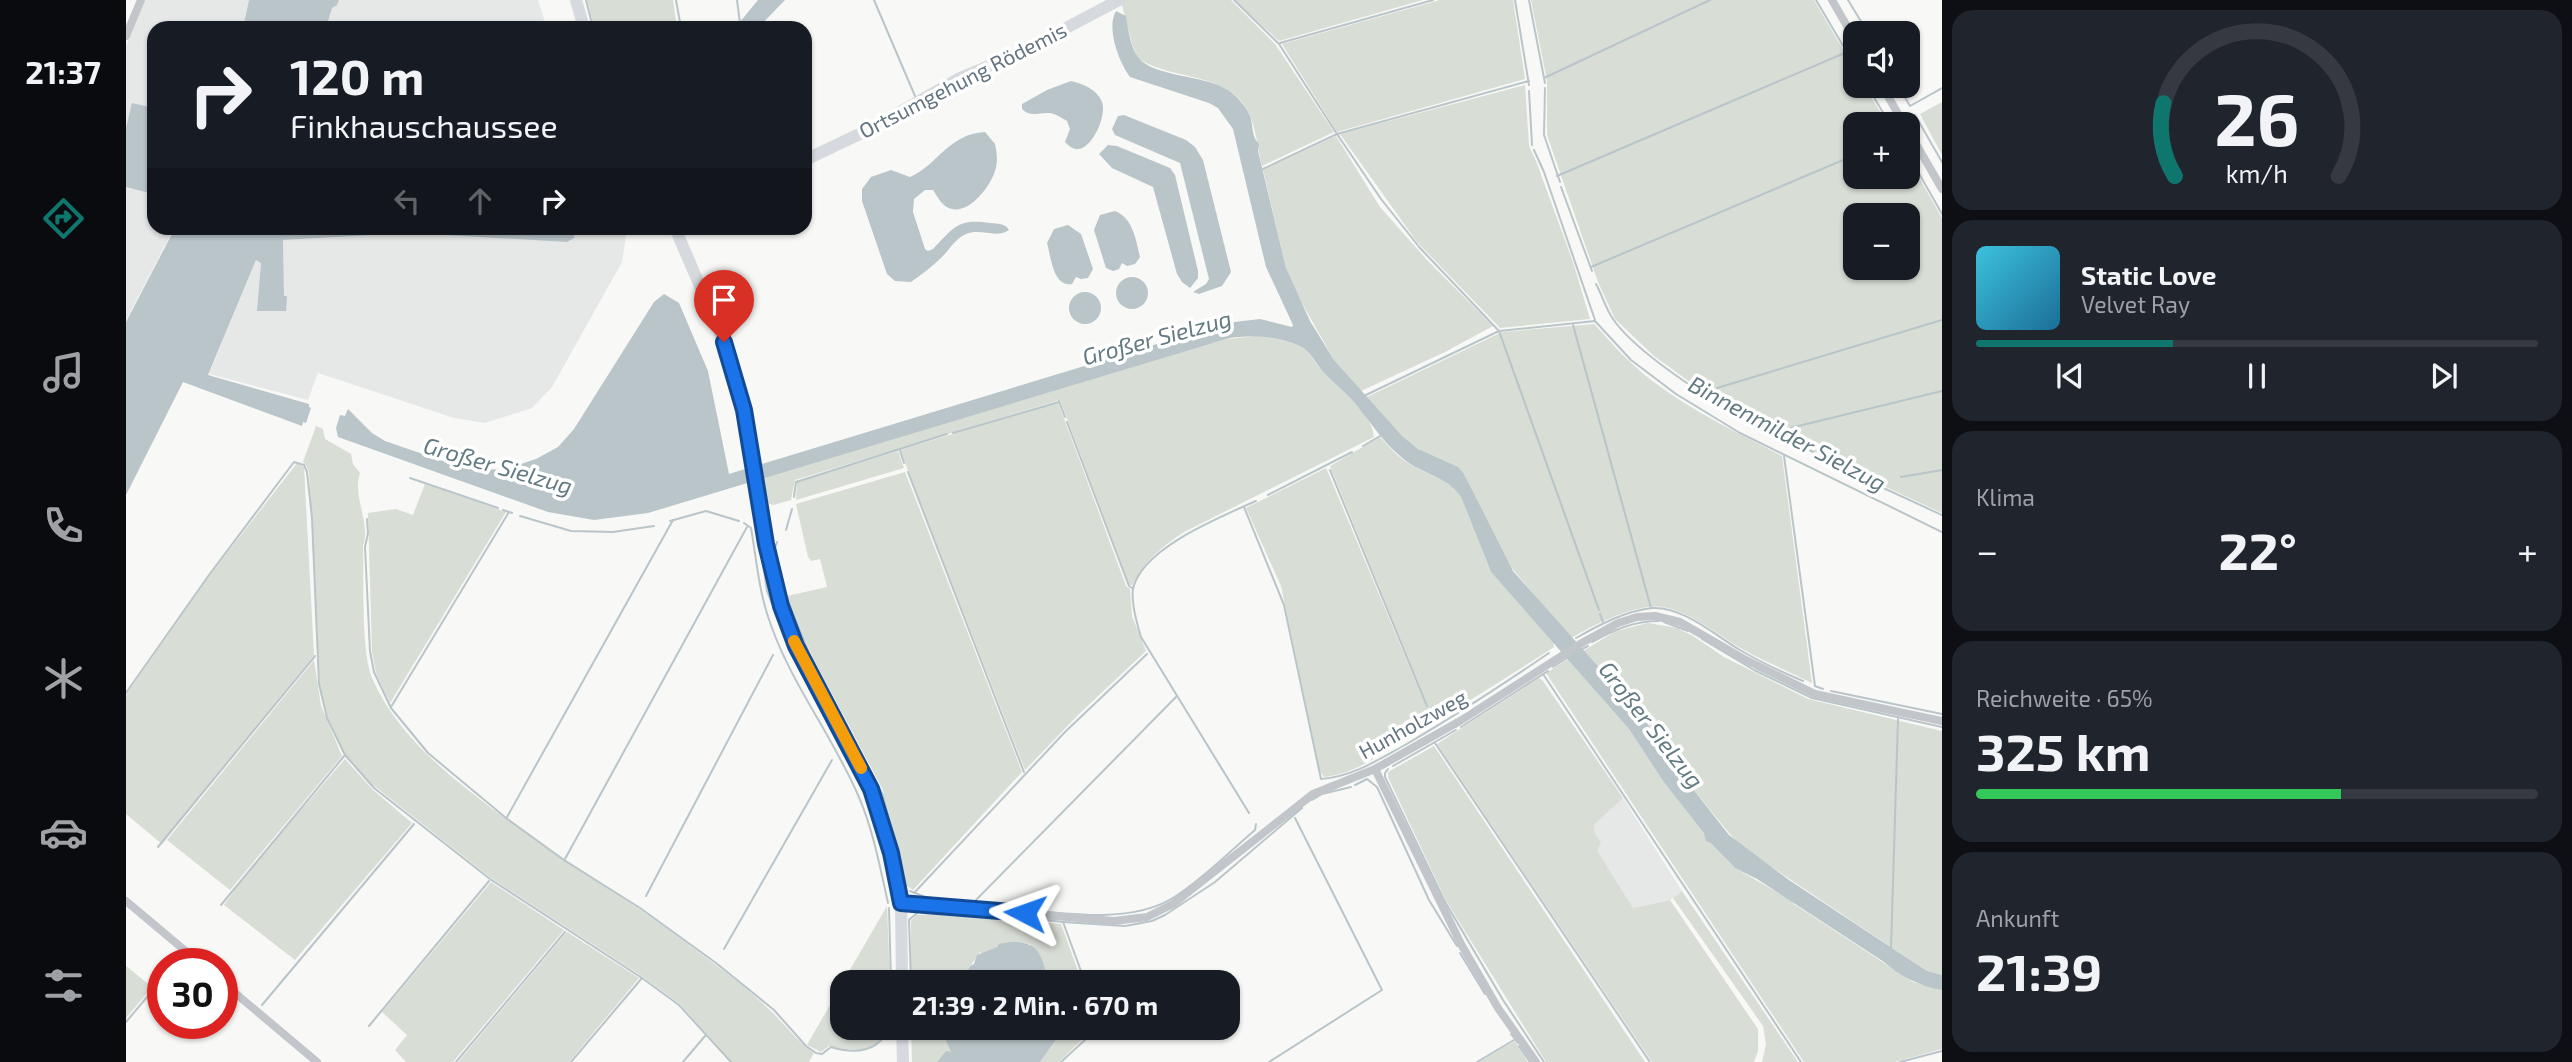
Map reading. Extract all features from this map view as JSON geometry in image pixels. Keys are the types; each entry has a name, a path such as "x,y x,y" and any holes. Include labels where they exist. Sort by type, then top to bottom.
{"street":[{"path":"126,36 141,0"},
{"path":"576,0 582,21"},
{"name":"Ortsumgehung Rödemis","path":"812,157 870,129 960,78 1013,56 1119,0"},
{"path":"1832,0 1844,21"},
{"path":"1920,151 1942,189"},
{"path":"678,235 724,342 744,410 766,544 781,606 796,646 871,789 891,853 901,903 902,970"},
{"name":"Hunholzweg","path":"901,903 1114,921 1147,917 1173,904 1313,794 1376,769 1460,721 1580,644 1618,623 1637,617 1655,616 1680,622 1744,659 1815,694 1942,721"},
{"path":"1376,769 1461,944 1498,1008 1536,1062"},
{"path":"126,901 182,948"},
{"path":"238,995 317,1062"},
{"path":"902,1040 903,1062"}],"shaded area":[{"path":"145,0 249,0 244,21 147,21 147,235 170,235 126,320 126,46"},
{"path":"249,0 339,0 332,8 328,21 244,21"},
{"path":"339,0 538,0 545,21 328,21 332,7 337,5"},
{"path":"587,0 673,0 676,21 592,21"},
{"path":"758,0 785,0 765,21 741,21"},
{"path":"1231,0 1275,44 1334,132 1262,166 1251,119 1240,99 1214,83 1167,71 1138,58 1132,44 1121,1"},
{"path":"1234,0 1423,0 1279,41"},
{"path":"1440,0 1513,0 1525,79 1337,132 1282,44"},
{"path":"1531,0 1814,0 1843,50 1843,98 1872,98 1880,112 1843,112 1843,189 1920,189 1920,179 1942,218 1942,513 1845,468 1712,398 1654,356 1615,319 1598,282 1547,135 1547,81"},
{"path":"1116,11 1126,16 1133,48 1145,64 1218,85 1245,107 1259,144 1258,151 1286,268 1310,321 1334,360 1402,436 1418,449 1458,467 1464,474 1513,571 1643,717 1671,761 1729,835 1789,880 1927,971 1942,975 1942,990 1910,980 1897,972 1757,879 1735,868 1706,841 1704,833 1663,781 1629,729 1491,572 1461,497 1455,489 1415,467 1394,451 1309,353 1295,344 1257,337 1230,338 648,513 594,520 548,512 338,437 336,428 340,415 345,416 348,409 372,433 385,441 474,470 506,469 536,459 558,447 574,429 654,302 664,294 679,303 708,371 729,474 1226,323 1260,319 1292,327 1266,267 1233,129 1218,108 1209,103 1130,77 1118,54 1113,35 1113,18"},
{"path":"1071,81 1093,90 1100,97 1103,108 1101,122 1094,137 1079,149 1065,142 1070,129 1067,121 1052,114 1032,114 1022,109 1022,104"},
{"path":"1525,85 1529,146 1573,262 1590,319 1500,328 1417,242 1340,134"},
{"path":"1942,102 1942,155 1920,114"},
{"path":"132,103 147,106 147,192 126,187 126,128"},
{"path":"1124,115 1186,140 1195,147 1203,160 1231,272 1222,286 1199,294 1193,292 1209,279 1180,163 1115,135 1112,129 1118,116"},
{"path":"985,132 995,144 997,165 989,184 978,197 966,207 952,209 943,204 933,190 925,190 914,199 913,212 928,251 963,223 998,224 1009,230 999,234 966,234 935,264 911,282 895,281 887,274 862,201 862,189 871,177 891,170 910,177 962,138"},
{"path":"1336,136 1380,207 1427,260 1493,326 1445,352 1361,391 1334,360 1293,287 1263,170"},
{"path":"1108,145 1117,146 1170,168 1175,175 1198,271 1198,278 1190,288 1177,274 1153,187 1112,168 1099,154"},
{"path":"1115,211 1130,224 1140,257 1135,264 1127,266 1122,263 1119,269 1113,271 1106,268 1094,230 1100,215"},
{"path":"1068,225 1081,234 1093,269 1088,278 1076,277 1072,284 1066,284 1057,276 1047,243 1054,229"},
{"path":"171,235 373,235 283,240 286,311 257,311 261,263 256,260 208,375 309,404 311,408 306,423 303,422 302,426 183,382 126,495 126,322"},
{"path":"373,235 626,235 622,262 552,387 532,408 485,423 454,418 318,373 308,400 209,374 256,260 261,262 258,310 286,296 283,240"},
{"path":"446,235 574,235 567,242"},
{"path":"1132,277 1143,282 1148,293 1143,304 1132,309 1121,304 1116,293 1121,282"},
{"path":"1085,292 1096,297 1101,308 1096,319 1085,324 1074,319 1069,308 1074,297"},
{"path":"1594,324 1627,359 1662,388 1701,413 1782,456 1812,683 1744,650 1695,619 1663,607 1640,608 1628,612 1603,621 1571,638 1505,560 1464,474 1410,443 1367,397 1502,332"},
{"path":"1256,336 1287,341 1310,354 1325,374 1362,410 1372,427 1374,437 1184,532 1147,562 1132,586 1060,400 795,480 791,500 773,505 766,502 761,478 1206,345"},
{"path":"1058,402 1126,586 1130,589 1132,616 1146,651 1025,770 900,450"},
{"path":"316,426 323,429 325,439 351,454 353,464 360,473 358,491 365,528 364,614 368,666 381,695 402,727 442,769 497,813 655,920 740,984 814,1053 809,1062 732,1062 680,1004 491,878 368,781 346,756 328,718 320,686 309,473 303,462"},
{"path":"1380,437 1402,459 1444,481 1461,497 1491,572 1553,642 1554,647 1367,762 1346,772 1324,777 1320,771 1281,586 1246,508 1326,468 1428,706 1330,466"},
{"path":"898,451 904,468 796,500 797,482"},
{"path":"297,463 304,467 314,655 162,844 126,814 126,695 210,575"},
{"path":"905,472 1022,772 913,890 907,886 883,790 813,658 787,596 827,587 820,559 811,561 808,557 796,504"},
{"path":"425,484 506,512 390,703 376,673 372,652 368,513 396,509 413,515"},
{"path":"1648,623 1677,628 1724,657 1808,699 1942,731 1942,975 1927,971 1739,845 1679,772 1643,717 1583,651 1616,631"},
{"path":"1568,659 1629,729 1663,781 1735,868 1792,901 1913,982 1942,990 1942,1049 1895,1062 1804,1062 1546,673"},
{"path":"314,660 321,706 342,756 230,890 167,840"},
{"path":"1539,678 1623,798 1594,825 1595,834 1601,842 1597,850 1633,908 1670,900 1758,1029 1758,1051 1754,1062 1652,1062 1437,744"},
{"path":"1434,746 1645,1062 1546,1062 1445,899 1388,777 1388,772"},
{"path":"345,759 373,790 412,823 295,960 224,905 249,870"},
{"path":"1623,798 1682,891 1670,900 1633,908 1597,850 1594,825"},
{"path":"491,882 564,930 453,1062 406,1062 395,1050 407,1035 382,1012"},
{"path":"1682,891 1798,1062 1762,1062 1766,1044 1763,1026 1673,898"},
{"path":"887,906 890,970 850,970"},
{"path":"934,914 1061,924 1078,970 1043,970 1030,944 1017,943 1000,946 983,954 980,952 968,970 911,970 911,921 916,915"},
{"path":"567,932 639,978 569,1062 458,1062"},
{"path":"1021,942 1035,948 1045,970 968,970 974,964 977,955 999,944"},
{"path":"126,966 147,983 147,993 126,1018"},
{"path":"830,1005 830,1040 880,1040 864,1048 829,1046 821,1052 807,1045"},
{"path":"911,1040 945,1040 952,1053 941,1057 937,1062 912,1062"},
{"path":"945,1040 1056,1040 1040,1062 937,1062 946,1051 951,1052"},
{"path":"1056,1040 1082,1040 1059,1062 1040,1062"},
{"path":"1515,1041 1528,1062 1479,1062"}],"waterway":[{"path":"586,0 591,21"},
{"path":"676,0 680,21"},
{"path":"737,0 740,21"},
{"path":"874,0 915,96"},
{"path":"1234,0 1279,44 1337,134 1263,169"},
{"path":"1280,43 1433,0"},
{"path":"1515,0 1529,85"},
{"path":"1529,0 1545,83"},
{"path":"1544,78 1710,0"},
{"path":"1816,0 1843,46"},
{"path":"1848,0 1861,21"},
{"path":"1557,176 1843,54"},
{"path":"1529,81 1337,134 1381,199 1420,248 1499,331 1599,610"},
{"path":"1545,88 1544,135 1560,182"},
{"path":"1905,98 1910,106 1942,88"},
{"path":"1529,91 1532,145"},
{"path":"1874,98 1883,112"},
{"path":"1920,124 1942,162"},
{"path":"1534,150 1595,320"},
{"path":"1591,267 1843,160"},
{"path":"1920,175 1942,214"},
{"path":"1561,187 1592,271"},
{"path":"1596,284 1613,319 1632,341 1711,399"},
{"path":"1717,388 1942,320"},
{"name":"Binnenmilder Sielzug","path":"1366,395 1499,331 1595,321 1631,360 1676,394 1740,433 1942,532"},
{"path":"1573,325 1651,608"},
{"path":"1703,393 1710,390"},
{"path":"1790,428 1942,391"},
{"path":"1059,401 1065,417"},
{"path":"953,433 1059,402"},
{"path":"1719,403 1859,476"},
{"path":"1067,422 1132,588"},
{"path":"796,482 947,434"},
{"path":"1363,446 1380,436"},
{"path":"900,451 904,463"},
{"path":"1268,495 1352,452"},
{"path":"1784,456 1815,686 1823,689"},
{"path":"126,693 209,575 294,462 304,465 312,518 319,684 327,718 345,755 374,788 490,879 679,1005 731,1062"},
{"path":"1330,470 1427,706"},
{"path":"1901,477 1942,470"},
{"path":"908,472 1024,772"},
{"path":"410,478 498,508"},
{"path":"1866,480 1942,515"},
{"path":"794,497 796,482"},
{"path":"1249,813 1141,637 1133,589 1139,574 1167,547 1185,535 1256,501"},
{"path":"1244,507 1284,605 1321,779 1343,775 1385,756 1460,712 1549,653"},
{"path":"786,530 792,509"},
{"path":"503,510 512,513"},
{"path":"670,521 706,511 739,521"},
{"path":"391,707 509,512"},
{"path":"520,516 571,531 613,532 654,526"},
{"path":"367,519 365,547 370,651 374,672 391,708 428,753 506,818 716,963 774,1010 806,1046 816,1053 822,1054 831,1047 857,1051 872,1047 881,1040"},
{"path":"507,817 673,520"},
{"path":"744,523 751,528 761,591 772,628 791,670 858,795 872,835 888,903"},
{"path":"565,859 747,527"},
{"path":"777,542 775,548 786,596 810,655 883,795 906,886"},
{"path":"761,550 767,591 791,653 854,768"},
{"path":"1576,638 1622,615 1652,608 1663,609 1686,616 1771,667 1803,681"},
{"path":"1600,614 1603,622"},
{"path":"1592,642 1624,627 1659,621"},
{"path":"1664,622 1688,631"},
{"path":"1702,639 1754,670 1812,698 1942,727"},
{"path":"1580,650 1588,646"},
{"path":"914,893 1065,732 1147,654"},
{"path":"646,896 773,655"},
{"path":"158,847 315,656"},
{"path":"1553,667 1567,658"},
{"path":"1461,727 1548,671"},
{"path":"1543,674 1801,1062"},
{"path":"1831,691 1942,714"},
{"path":"973,903 1176,697"},
{"path":"1891,948 1898,719"},
{"path":"1393,766 1456,730"},
{"path":"1435,743 1650,1062"},
{"path":"221,905 345,755"},
{"path":"724,949 832,760"},
{"path":"1388,769 1385,777 1444,900 1503,1000 1544,1062"},
{"path":"1355,785 1367,779 1377,787 1429,900 1457,946"},
{"path":"1312,800 1322,794 1351,787"},
{"path":"1063,922 1125,926 1152,921 1165,915 1215,882 1302,808"},
{"path":"1269,1062 1382,990 1295,818"},
{"path":"262,1005 414,824"},
{"path":"985,905 1084,915 1110,915 1156,906 1176,896 1206,873 1255,830 1256,824"},
{"path":"369,1026 489,881"},
{"path":"910,891 925,897"},
{"path":"933,899 976,903"},
{"path":"889,908 891,970"},
{"path":"911,970 909,920 918,912 923,912"},
{"path":"929,912 1039,920"},
{"path":"1045,920 1063,922 1081,970"},
{"path":"456,1062 565,932"},
{"path":"1460,953 1485,994"},
{"path":"571,1062 642,978"},
{"path":"126,1022 147,997"},
{"path":"1511,1034 1518,1043"},
{"path":"683,1062 705,1036"},
{"path":"1061,1062 1085,1040"},
{"path":"1477,1062 1514,1040"},
{"path":"1519,1046 1530,1062"},
{"path":"1900,1062 1942,1051"}],"slow traffic":[{"path":"794,641 861,768"}],"route":[{"path":"724,342 744,410 766,544 781,606 796,646 871,789 891,853 901,903 1025,913"}],"water label":[{"name":"Großer Sielzug","path":"1157,338"},
{"name":"Großer Sielzug","path":"498,466"},
{"name":"Großer Sielzug","path":"1651,725"}]}
